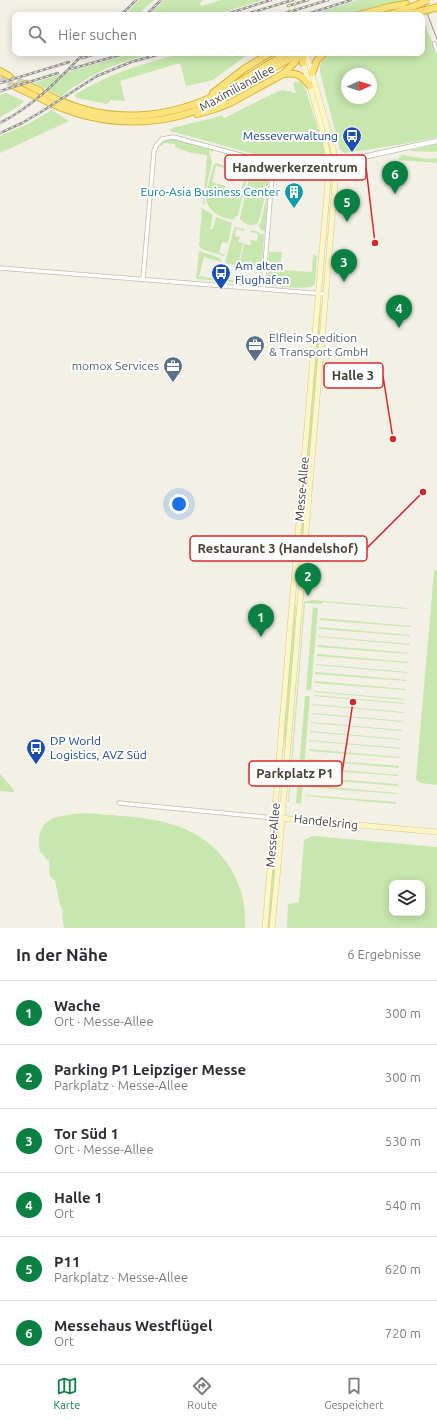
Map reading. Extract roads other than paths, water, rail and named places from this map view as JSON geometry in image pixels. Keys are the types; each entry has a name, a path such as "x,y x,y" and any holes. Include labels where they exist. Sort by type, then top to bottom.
{"highway":[{"path":"407,11 425,1"},
{"path":"369,12 376,10 407,11 434,8"},
{"path":"202,101 244,68 265,56"},
{"path":"56,102 110,115 137,116 174,111 202,101 231,87 276,63 284,56"},
{"name":"Maximilianallee","path":"16,87 40,95 81,115 113,121 144,121 186,114 209,105 276,63 294,56"},
{"path":"186,114 195,114 215,109 230,103 283,74 300,56"},
{"path":"303,56 306,62"},
{"path":"312,73 317,60 321,56"},
{"path":"0,71 9,76"},
{"path":"283,74 298,74 304,78 310,86"},
{"path":"26,84 40,95"}],"main road":[{"name":"Messe-Allee","path":"272,928 336,162 312,73 306,62"},
{"name":"Messe-Allee","path":"265,928 292,594 330,162 322,125 310,86 306,62"},
{"name":"Handelsring","path":"275,818 437,832"}],"street":[{"path":"434,44 437,52"},
{"path":"143,279 154,151 162,139 173,137 259,160 266,163 270,168 272,176 263,289"},
{"path":"330,162 358,158 437,141"},
{"path":"0,268 325,294"},
{"name":"Handelsring","path":"119,803 275,818"}],"tunnel":[{"path":"9,76 26,84"},
{"path":"0,78 16,87"}],"tram line":[{"path":"422,0 437,39"}],"railway":[{"path":"124,12 136,0"},
{"path":"149,12 161,0"},
{"path":"233,12 271,0"},
{"path":"253,12 293,0"},
{"path":"288,6 308,0"},
{"path":"289,12 328,0"},
{"path":"313,12 351,0"},
{"path":"0,123 24,109 35,100 55,83 81,56"},
{"path":"82,58 89,56"},
{"path":"71,69 116,56"},
{"path":"0,133 41,112 97,76 131,62 153,56"},
{"path":"0,83 69,62"},
{"path":"0,91 58,73"}],"place":[{"name":"Messeverwaltung","path":"352,153"},
{"name":"Messehaus Westflügel","path":"395,194"},
{"name":"Euro-Asia Business Center","path":"294,209"},
{"name":"P11","path":"347,222"},
{"name":"Handwerkerzentrum","path":"375,243"},
{"name":"Tor Süd 1","path":"344,282"},
{"name":"Am alten Flughafen","path":"221,290"},
{"name":"Halle 1","path":"399,328"},
{"name":"Elflein Spedition & Transport GmbH","path":"255,362"},
{"name":"momox Services","path":"173,383"},
{"name":"Halle 3","path":"393,439"},
{"name":"Restaurant 3 (Handelshof)","path":"423,492"},
{"name":"Parking P1 Leipziger Messe","path":"308,596"},
{"name":"Wache","path":"261,637"},
{"name":"Parkplatz P1","path":"353,702"},
{"name":"DP World Logistics, AVZ Süd","path":"36,765"}]}
